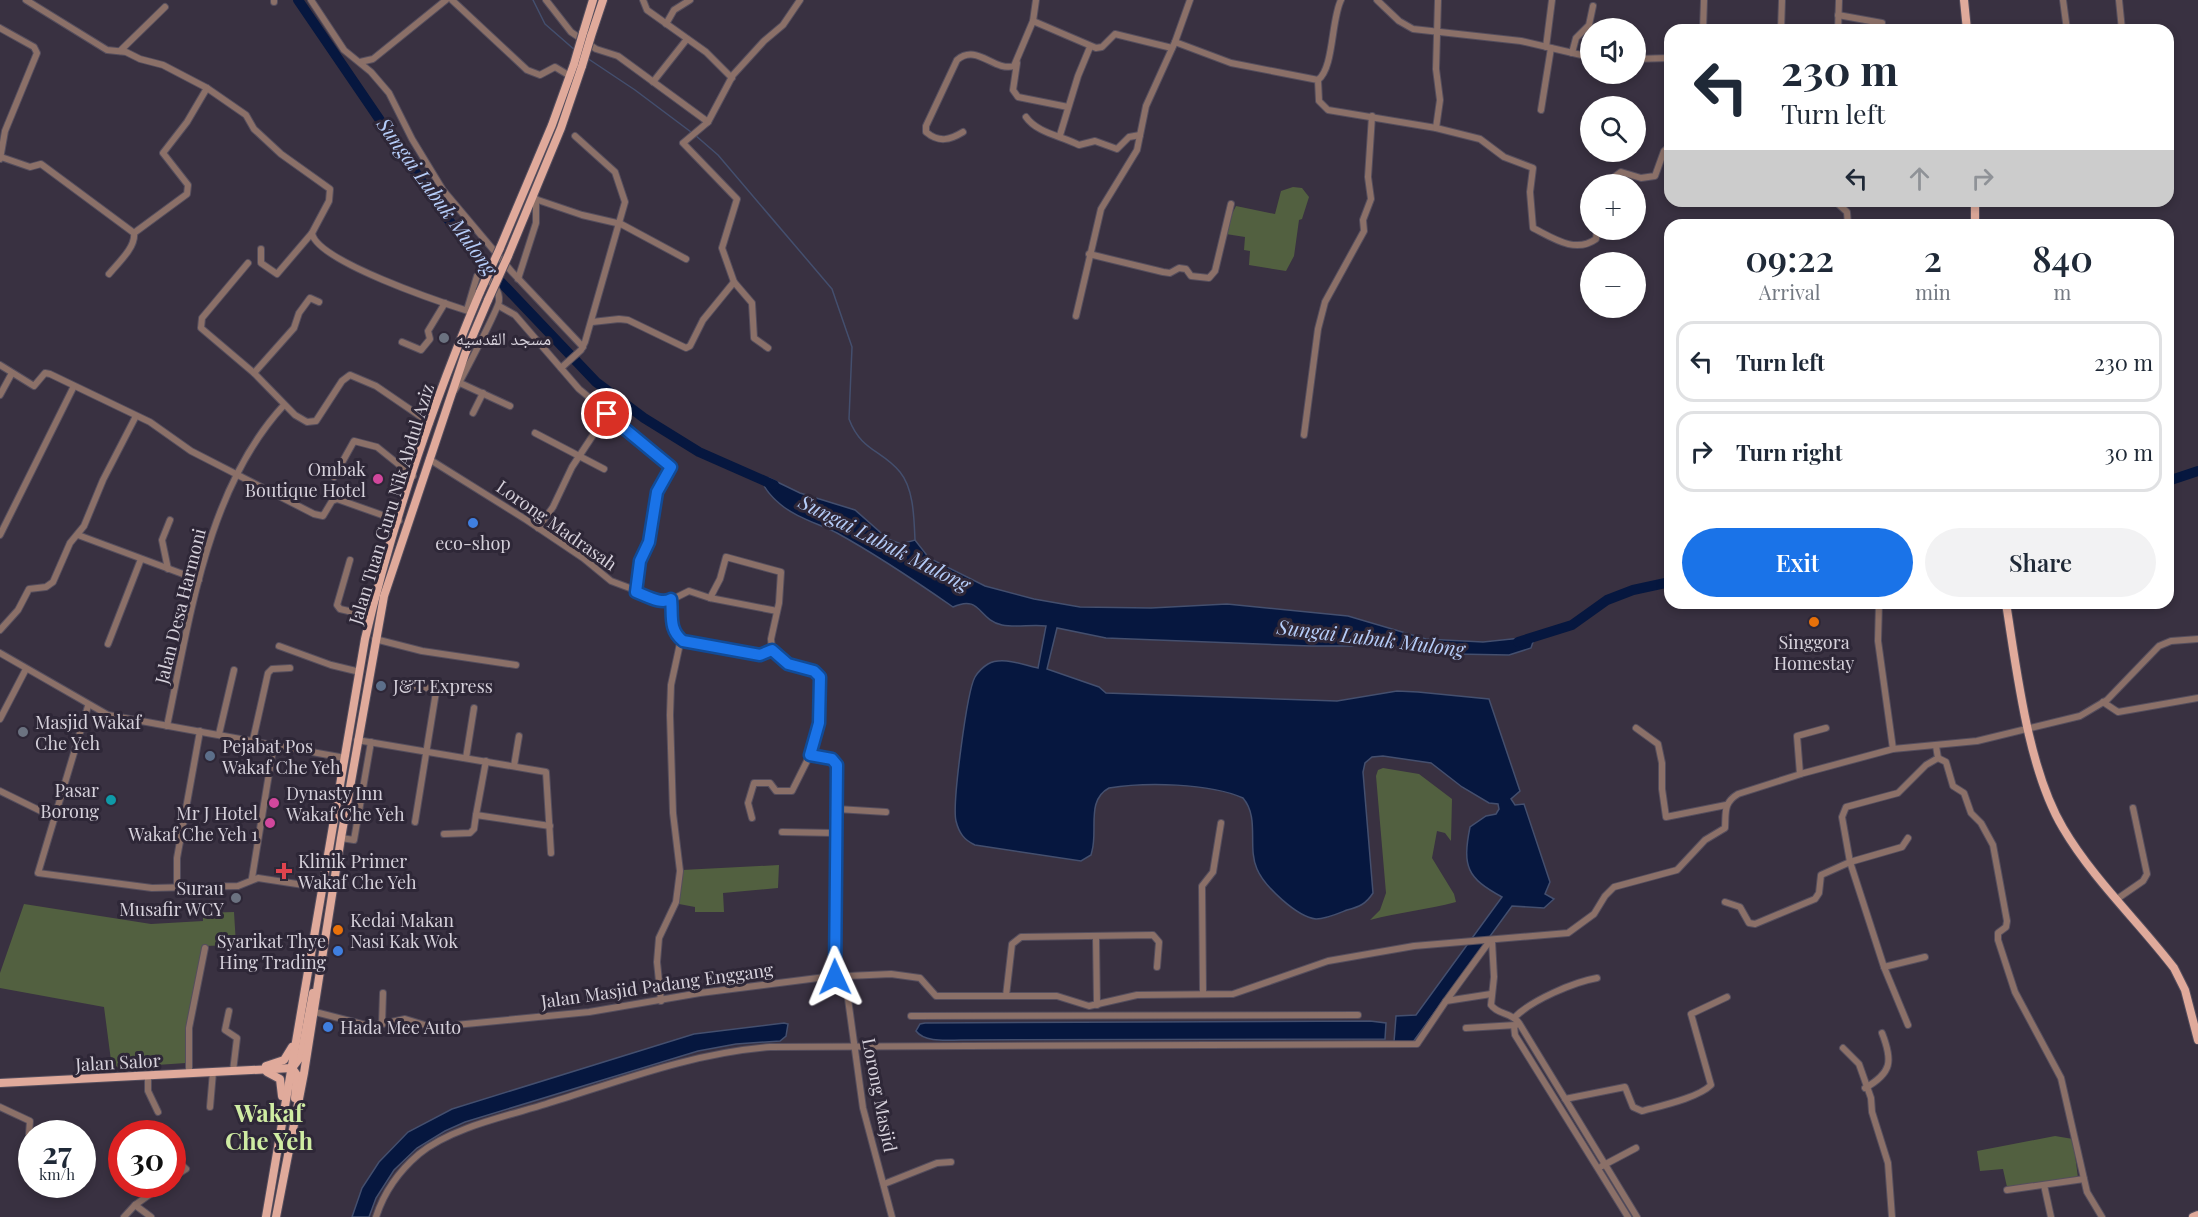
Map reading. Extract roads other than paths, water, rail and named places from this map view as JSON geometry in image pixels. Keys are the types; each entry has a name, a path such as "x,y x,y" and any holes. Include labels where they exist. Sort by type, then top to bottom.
{"main road":[{"name":"Jalan Tuan Guru Nik Abdul Aziz","path":"276,1217 315,1012 322,955 375,639 391,572 452,394 488,300 534,198 561,128 587,35 594,0"},
{"name":"Jalan Tuan Guru Nik Abdul Aziz","path":"587,35 603,0"},
{"path":"1964,0 1966,24"},
{"name":"Jalan Tuan Guru Nik Abdul Aziz","path":"266,1217 281,1116 302,1012 370,616 430,423 469,311 500,248 570,76 578,65"},
{"path":"2008,609 2029,729 2039,770 2052,807 2077,850 2174,968 2185,990 2198,1040"},
{"path":"288,1149 297,1079 292,1068 301,1056 322,955"},
{"path":"266,1066 288,1056 302,1012"},
{"name":"Jalan Salor","path":"235,1071 284,1065 292,1068"},
{"name":"Jalan Salor","path":"0,1083 292,1068"},
{"path":"255,1071 271,1073 279,1079 283,1088 281,1116"},
{"path":"2193,1217 2198,1215"}],"street":[{"path":"26,0 107,50 163,65 207,88 246,115 254,129 281,154 330,189 329,201 312,233 277,274 261,263 261,249"},
{"path":"310,0 344,50 389,93 412,139 443,190 518,279 582,349"},
{"path":"359,62 373,59 446,0"},
{"path":"452,0 527,70 540,75 555,67 570,76"},
{"path":"546,0 571,32 596,49 614,53 708,122"},
{"path":"643,0 647,10 715,60 732,78"},
{"path":"666,24 674,10 690,0"},
{"path":"768,348 754,338 752,303 734,282 722,246 737,199 683,143 708,122 732,78 764,41 783,25 800,0"},
{"path":"1036,0 1033,21 1017,62 1013,90 1018,97 1068,107"},
{"path":"1076,316 1101,209 1137,150 1146,106 1174,45 1190,0"},
{"path":"1033,21 1090,47 1102,48 1115,34 1174,45 1232,63 1318,80 1323,76 1326,68 1334,21 1341,0"},
{"path":"1436,128 1440,100 1438,0"},
{"path":"1541,110 1552,0"},
{"path":"1703,24 1704,0"},
{"path":"1781,24 1782,0"},
{"path":"1838,24 1839,0"},
{"path":"2063,0 2066,24"},
{"path":"2119,0 2121,24"},
{"path":"1379,1 1405,26 1437,33 1521,41 1580,55"},
{"path":"1572,53 1576,38 1589,25 1593,6"},
{"path":"120,52 165,7"},
{"path":"1838,15 1882,23"},
{"path":"0,28 34,47 37,53 5,131 0,158 30,166 42,164 134,233"},
{"path":"652,82 687,39"},
{"path":"1060,135 1090,47"},
{"path":"963,132 949,140 943,140 926,132 926,126 957,60 967,54 984,57 1004,67 1014,66 1017,62"},
{"path":"1646,59 1664,58"},
{"path":"1318,80 1319,101 1328,110 1436,128 1480,139 1504,157 1533,168 1530,192 1533,228 1559,242 1585,245 1594,240"},
{"path":"134,233 187,194 188,185 163,153 187,122 207,88"},
{"path":"1304,435 1318,329 1325,302 1364,231 1363,220 1371,200 1368,177 1372,116"},
{"path":"1026,117 1038,129 1060,135 1079,146 1095,141 1114,149 1121,148 1129,137 1140,135"},
{"path":"563,366 582,349 621,224 625,202 615,172 575,136"},
{"path":"1646,177 1655,176 1664,151"},
{"path":"518,279 536,223 534,198 582,215 621,224 686,259"},
{"path":"1089,254 1163,272 1170,273 1179,267 1186,269 1191,276 1209,278 1215,271 1231,204"},
{"path":"109,274 130,248 134,240 134,233"},
{"path":"312,233 318,244 331,254 370,274 469,311 479,274 496,288 499,306 460,383 452,394"},
{"path":"248,263 202,318 201,324 204,332 254,373 300,420 316,421 342,381 350,375 376,386 430,423"},
{"path":"592,322 628,320 686,348 692,344 703,320 734,282"},
{"path":"254,373 294,328 299,313 310,298 319,302"},
{"path":"402,342 417,351 421,350 430,339 428,331 445,303"},
{"path":"499,306 515,315 563,366 579,389 671,467 657,492 649,542 640,561 636,592"},
{"path":"0,365 34,386 48,373 158,426 191,452 320,516 326,513 332,501 337,499 399,521"},
{"path":"0,395 12,373"},
{"path":"460,383 510,406"},
{"path":"0,535 74,386"},
{"path":"473,413 483,393"},
{"name":"Jalan Desa Harmoni","path":"167,726 199,580 220,515 259,435 284,405"},
{"path":"538,528 553,507 607,414"},
{"path":"0,630 18,610 29,590 50,585 70,543 78,535 136,416"},
{"path":"535,433 604,469"},
{"path":"334,477 354,441 377,447 413,476"},
{"name":"Lorong Madrasah","path":"429,459 583,558 602,576 636,592 667,602 689,591 710,598 777,610"},
{"path":"168,569 162,540 170,520"},
{"path":"78,535 199,580"},
{"path":"710,598 720,579 726,557 781,572 783,576 771,639 772,650 788,664 814,671 820,677 819,723 810,755 792,791 776,791 770,783 754,783 747,803 752,818"},
{"path":"108,644 141,559"},
{"path":"350,560 337,605 340,609 370,616"},
{"path":"671,599 672,626 681,639 751,654 766,654 772,650"},
{"path":"1879,609 1878,641 1893,749"},
{"path":"375,639 422,651 516,665"},
{"path":"661,1001 658,945 661,933 676,903 680,871 673,813 670,715 671,685 681,639"},
{"path":"1636,728 1658,744 1662,763 1662,789 1666,817 1726,805 1738,794 1800,774 1893,749 1977,741 2080,716 2103,702 2164,643 2198,639"},
{"path":"279,646 360,672"},
{"path":"0,653 88,706 118,718 274,743 345,758"},
{"path":"253,740 268,673 273,669 290,668"},
{"path":"0,719 27,669"},
{"path":"219,734 234,670"},
{"path":"409,690 414,686 433,689 436,692 415,822"},
{"path":"2103,702 2118,712 2198,698"},
{"path":"88,706 38,873 152,888 238,886 252,878 323,888"},
{"path":"466,758 474,708"},
{"path":"1800,774 1797,736 1826,728"},
{"path":"177,888 177,858 200,731"},
{"path":"514,766 519,736"},
{"path":"357,740 486,761 548,774 551,853"},
{"path":"341,838 354,840 371,742"},
{"path":"252,878 274,743"},
{"path":"1936,746 1938,758"},
{"path":"810,755 836,762 835,977"},
{"path":"1908,1025 1884,967 1850,862 1842,817 1846,807 1898,793 1926,765 1938,758"},
{"path":"1938,758 1946,762 1953,786 1964,794 1971,813 1981,823 1993,845 2007,921 2006,927 1998,933 1998,940 2015,992 2061,1078 2087,1191 2102,1217"},
{"path":"444,834 470,833 474,829 486,761"},
{"path":"0,791 55,818"},
{"name":"Jalan Masjid Padang Enggang","path":"315,1012 366,1025 405,1019 428,1026 481,1024 661,1001 745,987 835,977 910,975 920,978 936,996 1063,996 1079,1005 1097,1005 1137,995 1238,993 1290,972 1328,961 1414,946 1489,942 1568,933 1594,914 1605,896 1614,887 1677,870 1701,843 1725,828 1726,805"},
{"path":"2117,899 2143,881 2147,874 2133,808"},
{"path":"346,809 359,811"},
{"path":"837,809 886,812"},
{"path":"476,815 550,826"},
{"path":"1203,994 1202,886 1213,872 1221,823"},
{"path":"782,832 835,832"},
{"path":"1725,903 1740,907 1749,923 1755,924 1815,899 1819,893 1821,875 1850,862 1902,847 1908,838"},
{"path":"1096,937 1097,1005"},
{"path":"1006,996 1012,944 1017,938 1157,937 1159,942 1157,967"},
{"path":"1489,942 1494,977 1491,994 1493,1009 1516,1022 1637,1217"},
{"path":"376,1217 389,1188 419,1154 484,1124 652,1070 735,1049 1417,1044 1489,942"},
{"path":"189,1073 189,1028 205,948"},
{"path":"1884,967 1925,957"},
{"name":"Lorong Masjid","path":"845,977 868,1130 892,1217"},
{"path":"1466,1028 1516,1022 1560,991 1597,978"},
{"path":"382,1024 383,993"},
{"path":"1446,1001 1491,994"},
{"path":"1565,1099 1624,1087 1633,1107 1642,1111 1707,1089 1711,1084 1691,1014 1727,997"},
{"path":"228,1011 225,1030 237,1038 235,1071"},
{"path":"911,1016 1358,1015"},
{"path":"1516,1022 1515,1035 1628,1217"},
{"path":"1865,1088 1884,1076 1888,1065 1890,1053 1882,1034"},
{"path":"1843,1048 1859,1064 1865,1088 1871,1098 1872,1112 1888,1162 1892,1217"},
{"path":"210,1107 213,1072"},
{"path":"148,1075 148,1091 158,1112"},
{"path":"0,1107 28,1120"},
{"path":"1597,1168 1636,1148"},
{"path":"884,1184 938,1163 951,1162"},
{"path":"2007,1190 2084,1179"},
{"path":"2044,1185 2051,1217"},
{"path":"124,1217 145,1198"},
{"path":"135,1205 151,1217"}],"water":[{"path":"769,478 800,493 855,510 888,539 901,544 915,540 929,558 985,586 1034,599 1080,607 1151,608 1227,604 1348,616 1426,639 1483,642 1530,637 1533,642 1531,648 1509,655 1455,654 1390,646 1311,646 1106,638 1057,628 1047,669 1099,687 1106,693 1337,701 1397,691 1489,699 1520,791 1511,799 1515,805 1524,804 1550,882 1545,894 1554,899 1544,908 1512,906 1413,1042 1394,1042 1396,1016 1416,1015 1502,897 1474,877 1467,862 1470,827 1486,816 1496,814 1499,809 1498,804 1489,803 1462,787 1431,763 1383,756 1372,757 1365,763 1363,772 1373,893 1359,906 1324,918 1316,919 1300,913 1266,884 1254,860 1251,814 1248,806 1243,798 1213,789 1177,785 1109,788 1097,800 1091,855 1081,861 971,843 962,836 955,811 964,724 975,677 986,665 1000,661 1038,668 1046,626 1002,625 969,604 953,607 852,541 786,509 771,496 764,486 762,479"},
{"path":"1370,1021 1386,1023 1385,1039 943,1040 925,1037 916,1031 920,1024 925,1023"},
{"path":"788,1024 786,1036 780,1041 736,1044 698,1051 465,1122 417,1148 394,1170 376,1198 369,1217 352,1217 362,1188 379,1162 408,1132 452,1109 694,1034"}],"waterway":[{"name":"Sungai Lubuk Mulong","path":"298,0 444,214 477,257 596,382 644,418 699,452 774,485"},
{"path":"533,0 545,24 576,51"},
{"path":"587,58 691,132"},
{"path":"695,135 718,155 832,289 852,347 849,419 860,438 893,465 905,479 912,505 915,540"},
{"name":"Sungai Lubuk Mulong","path":"2174,479 2198,471"},
{"name":"Sungai Lubuk Mulong","path":"1518,642 1572,625 1607,600 1633,590 1664,583"}],"place":[{"name":"مسجد القدسيه","path":"444,338"},
{"name":"Ombak Boutique Hotel","path":"378,479"},
{"name":"eco-shop","path":"473,523"},
{"name":"Singgora Homestay","path":"1814,622"},
{"name":"J&T Express","path":"381,686"},
{"name":"Masjid Wakaf Che Yeh","path":"23,732"},
{"name":"Pejabat Pos Wakaf Che Yeh","path":"210,756"},
{"name":"Pasar Borong","path":"111,800"},
{"name":"Dynasty Inn Wakaf Che Yeh","path":"274,803"},
{"name":"Mr J Hotel Wakaf Che Yeh 1","path":"270,823"},
{"name":"Klinik Primer Wakaf Che Yeh","path":"284,871"},
{"name":"Surau Musafir WCY","path":"236,898"},
{"name":"Kedai Makan Nasi Kak Wok","path":"338,930"},
{"name":"Syarikat Thye Hing Trading","path":"338,951"},
{"name":"Hada Mee Auto","path":"328,1027"}],"district":[{"name":"Wakaf Che Yeh","path":"269,1126"}]}
